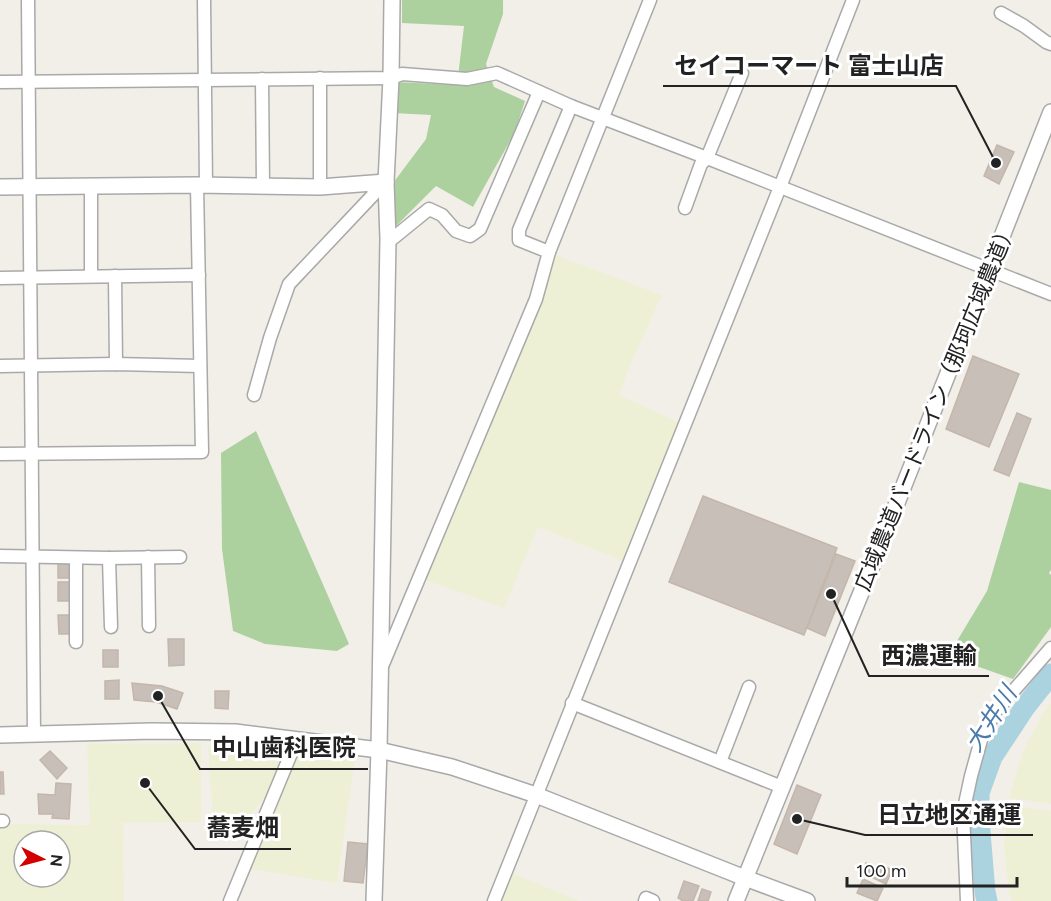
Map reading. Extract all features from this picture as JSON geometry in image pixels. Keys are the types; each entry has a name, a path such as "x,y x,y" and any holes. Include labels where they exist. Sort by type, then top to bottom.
{"street":[{"path":"28,0 34,735"},
{"path":"0,454 202,452 199,275 205,80 204,0"},
{"path":"374,901 379,750 388,239 379,183 391,78 392,0"},
{"path":"380,677 385,658 536,299 549,252 650,0"},
{"path":"494,901 853,0"},
{"path":"1000,14 1024,26 1051,44"},
{"path":"0,82 391,78 402,74 467,79 497,73 571,106 1051,294"},
{"path":"685,208 742,73"},
{"path":"320,78 320,187"},
{"path":"262,79 263,186"},
{"path":"388,239 392,239 429,208 441,215 456,231 470,236 480,229 539,92"},
{"path":"549,252 519,240 519,230 571,106"},
{"name":"広域農道バードライン（那珂広域農道）","path":"736,901 882,541 1051,112"},
{"path":"0,187 202,185 320,187 379,183"},
{"path":"254,395 270,338 290,284 374,194 379,183"},
{"path":"91,187 91,276"},
{"path":"0,278 199,275"},
{"path":"115,276 116,364"},
{"path":"0,366 116,364 200,366"},
{"path":"0,556 180,557"},
{"path":"76,558 76,642"},
{"path":"110,558 111,627"},
{"path":"148,558 149,626"},
{"path":"967,901 963,813 970,776 981,740 994,712 1051,648"},
{"path":"720,762 749,687"},
{"path":"573,704 782,787"},
{"path":"0,735 152,731 236,732 379,750 452,767 536,795 807,901"},
{"path":"230,901 297,739"},
{"path":"645,901 646,898 653,901"}],"green space":[{"path":"402,0 503,0 503,14 486,64 494,87 525,101 515,132 473,207 436,186 395,227 393,183 426,139 431,115 393,113 396,82 457,85 464,26 402,23"},
{"path":"555,255 662,295 619,395 680,423 623,561 538,527 504,608 425,580 542,302"},
{"path":"256,431 349,644 337,651 265,644 233,631 222,549 221,453"},
{"path":"1019,482 1051,490 1051,570 1049,573 1051,575 1051,627 1013,679 948,656 987,591"},
{"path":"1051,703 1051,804 1009,798 1023,751"},
{"path":"201,743 201,822 123,823 124,901 0,901 0,824 90,825 87,744"},
{"path":"208,746 285,751 267,794 248,818 213,818"},
{"path":"298,752 355,759 337,883 251,869"},
{"path":"1007,805 1051,811 1051,901 1012,901 1009,893 1004,845"},
{"path":"512,873 579,901 501,901"}],"building":[{"path":"997,145 1014,152 999,184 984,176"},
{"path":"973,356 1019,374 989,447 946,429"},
{"path":"1017,413 1031,419 1009,476 994,470"},
{"path":"703,496 837,548 804,635 669,582"},
{"path":"836,554 855,561 825,636 807,628"},
{"path":"58,560 74,561 74,578 58,578"},
{"path":"58,582 74,582 73,601 58,601"},
{"path":"58,615 74,615 74,634 59,634"},
{"path":"168,639 184,639 184,665 169,666"},
{"path":"103,650 118,650 118,667 103,667"},
{"path":"119,680 119,699 105,699 105,681"},
{"path":"132,683 162,686 183,693 177,709 156,702 134,700"},
{"path":"215,691 229,691 228,709 215,708"},
{"path":"50,751 67,768 57,779 40,760"},
{"path":"0,772 3,772 4,794 0,794"},
{"path":"56,783 71,784 69,819 52,818 53,814 39,814 38,794 55,795"},
{"path":"797,785 821,795 797,854 774,844"},
{"path":"348,842 368,844 363,883 344,881"},
{"path":"866,863 882,870 883,866 892,870 886,884 863,873"},
{"path":"863,879 883,888 877,901 857,893"},
{"path":"684,881 699,886 693,901 683,901 678,898"},
{"path":"702,889 711,892 708,901 698,901"}],"waterway":[{"name":"大井川","path":"987,901 979,820 979,793 992,757 1025,707 1051,674"}],"place":[{"name":"セイコーマート 富士山店","path":"996,163"},
{"name":"西濃運輸","path":"831,594"},
{"name":"中山歯科医院","path":"158,696"},
{"name":"蕎麦畑","path":"145,783"},
{"name":"日立地区通運","path":"797,819"}]}
